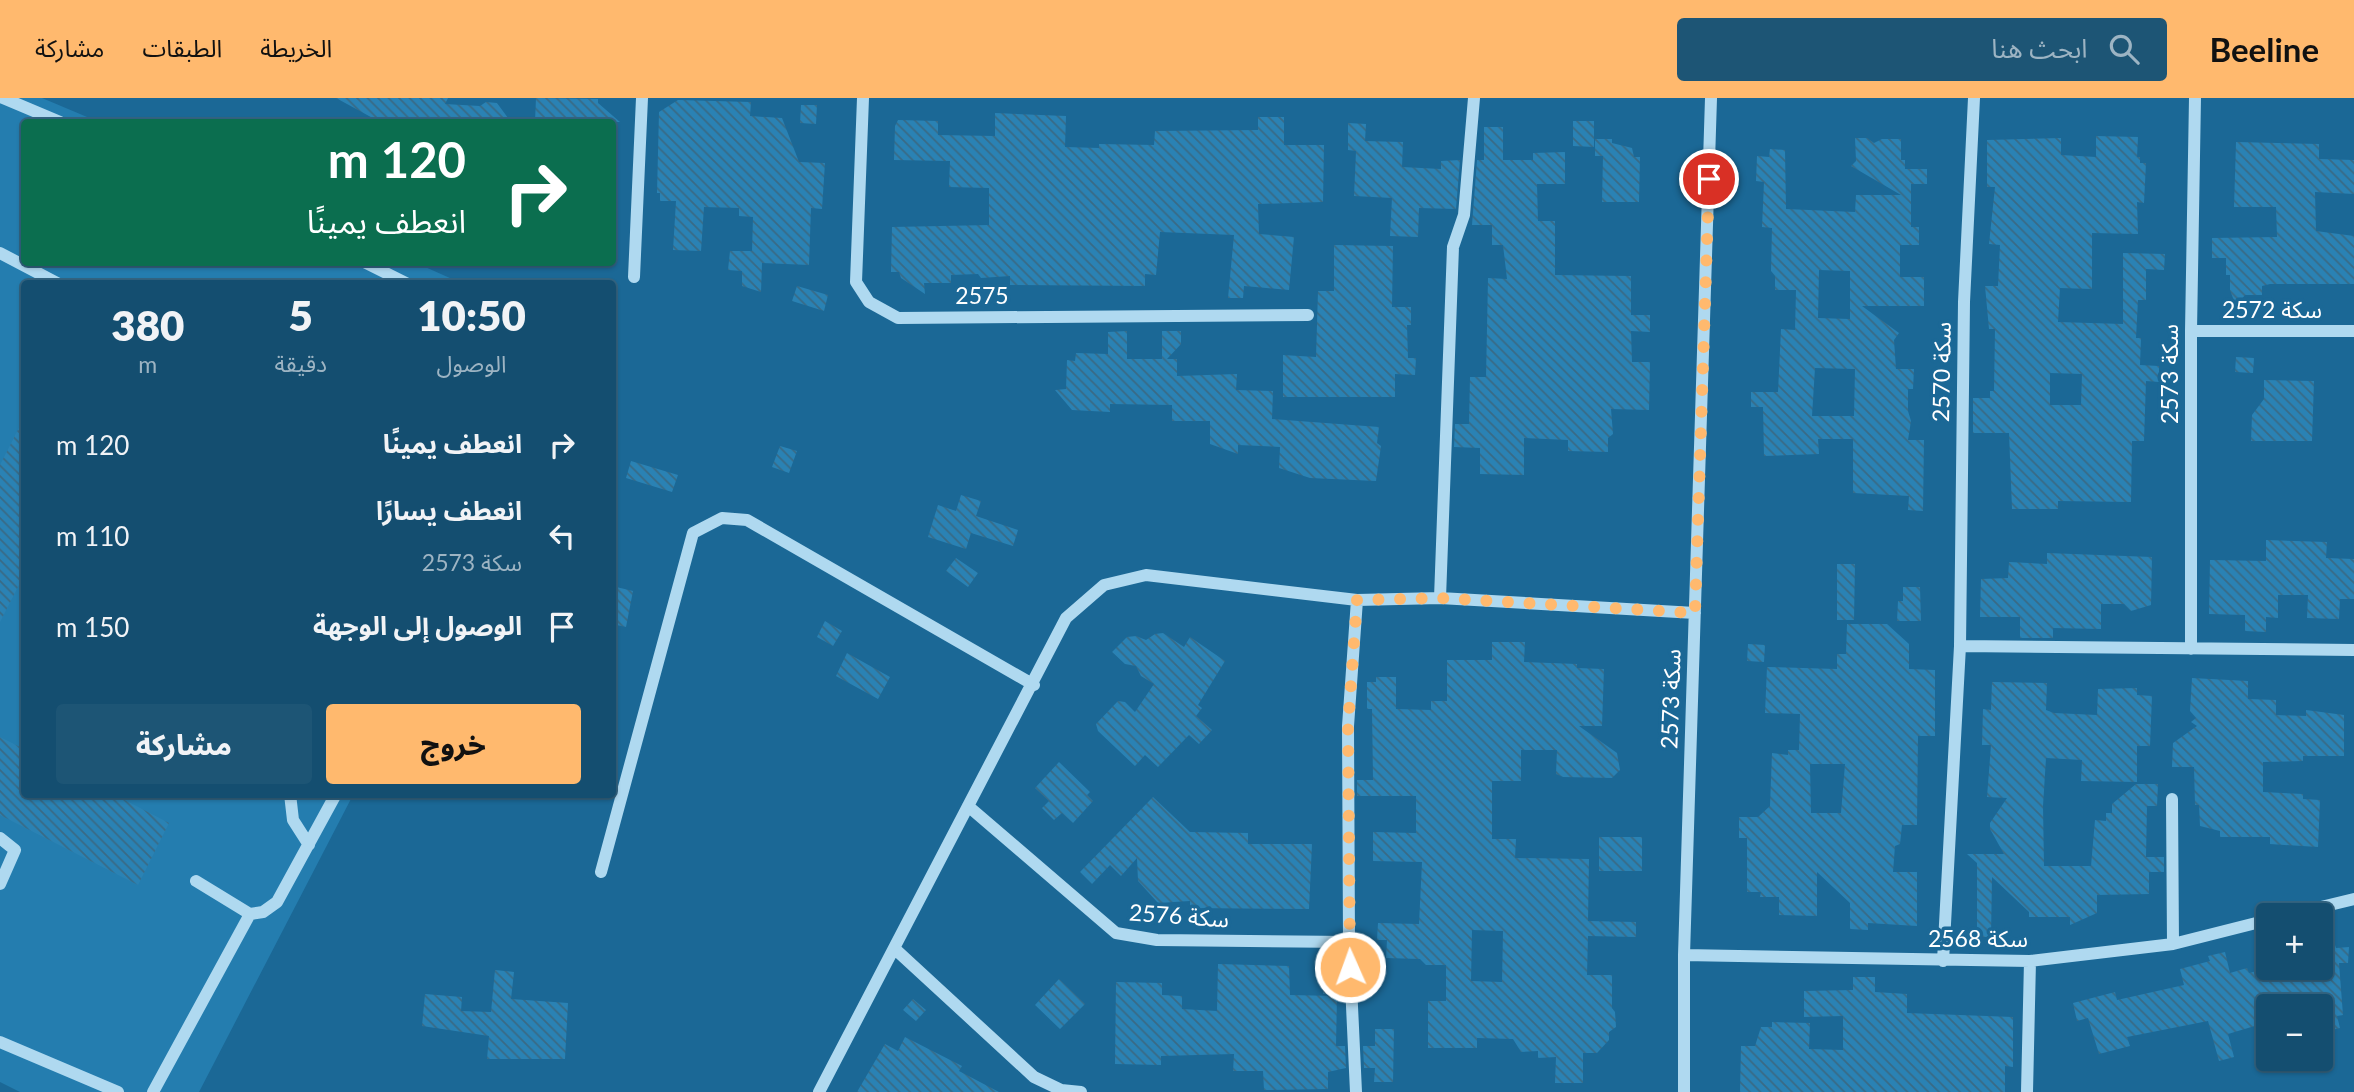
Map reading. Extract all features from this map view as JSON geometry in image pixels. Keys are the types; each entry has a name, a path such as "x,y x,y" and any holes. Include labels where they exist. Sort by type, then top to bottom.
{"street":[{"path":"3,98 53,119"},
{"path":"634,277 642,98"},
{"name":"2575","path":"863,98 856,282 869,302 898,318 1308,315"},
{"path":"1440,598 1453,247 1464,215 1474,98"},
{"name":"سكة 2573","path":"1684,1092 1684,955 1711,98"},
{"name":"سكة 2570","path":"1943,961 1960,646 1964,302 1974,98"},
{"name":"سكة 2573","path":"2191,649 2191,331 2195,98"},
{"path":"0,253 21,264"},
{"path":"25,266 52,280"},
{"path":"372,266 400,280"},
{"name":"سكة 2572","path":"2191,331 2354,331"},
{"path":"601,872 693,533 722,517 747,520 1034,685"},
{"path":"819,1092 1034,685 1066,618 1104,585 1146,575 1357,600 1440,598 1695,613"},
{"path":"1356,1092 1349,942 1348,726 1357,600"},
{"path":"1960,646 2354,650"},
{"path":"290,798 293,820 309,845"},
{"path":"196,881 250,914 263,912 277,902 334,798"},
{"path":"2172,799 2173,944"},
{"name":"سكة 2576","path":"968,806 1116,933 1157,940 1349,942"},
{"path":"0,838 15,849 0,884"},
{"path":"2333,904 2354,899"},
{"path":"153,1092 250,914"},
{"name":"سكة 2568","path":"1684,955 2030,961 2173,944 2256,923"},
{"path":"895,949 1034,1077 1061,1090 1081,1092"},
{"path":"2027,1092 2030,961"},
{"path":"0,1042 118,1092"}],"shaded area":[{"path":"0,98 42,98 92,119 21,119 21,266 423,266 454,280 21,280 21,798 351,798 199,1092 20,1092 0,1082"}],"building":[{"path":"336,98 448,98 445,104 480,106 486,102 497,103 509,119 374,119"},
{"path":"536,98 598,99 598,103 620,122 616,122 616,119 535,119"},
{"path":"678,100 751,102 750,116 782,118 799,162 825,163 822,209 811,208 809,265 762,263 761,292 742,286 742,271 728,270 730,251 752,251 753,217 739,216 739,208 704,207 701,251 673,250 676,201 660,201 660,193 657,193 659,112"},
{"path":"801,105 817,105 816,124 800,123"},
{"path":"995,113 1066,116 1065,147 1099,148 1099,144 1154,145 1155,131 1258,130 1258,117 1284,117 1284,145 1324,145 1323,202 1258,204 1259,234 1294,237 1289,290 1244,286 1243,298 1228,298 1234,235 1160,232 1156,275 1145,274 1145,286 1010,285 1010,276 981,278 978,274 951,275 951,283 924,283 925,294 901,278 899,272 891,272 892,227 989,225 989,188 949,187 950,161 894,160 895,126 898,120 938,121 938,135 995,136"},
{"path":"1573,121 1594,121 1594,147 1573,146"},
{"path":"1348,123 1366,124 1365,141 1403,142 1402,167 1441,169 1441,161 1460,160 1456,209 1419,208 1418,237 1390,236 1392,198 1354,196 1356,151 1348,150"},
{"path":"1484,127 1503,127 1503,160 1533,160 1533,153 1565,152 1565,184 1537,184 1538,221 1555,221 1555,275 1631,276 1631,315 1650,315 1650,332 1631,331 1632,362 1650,362 1649,410 1611,409 1613,434 1608,438 1608,452 1568,451 1568,440 1524,438 1524,475 1480,474 1480,448 1454,447 1455,424 1469,424 1470,377 1486,377 1488,278 1507,279 1503,245 1492,245 1492,225 1472,225 1477,160 1484,160"},
{"path":"2096,136 2138,137 2137,157 2140,157 2140,163 2146,163 2144,203 2137,202 2138,234 2092,233 2092,289 2060,288 2058,322 2123,324 2123,253 2165,254 2164,270 2146,269 2146,300 2138,300 2136,338 2141,338 2140,365 2159,366 2159,382 2146,381 2144,441 2132,441 2131,502 2058,501 2058,509 2012,509 2009,433 1973,433 1973,398 1990,398 1990,391 1994,391 1995,329 1989,329 1985,286 1998,286 2000,245 1989,244 1995,187 1987,187 1987,140 2061,138 2061,155 2096,157","holes":["2050,373 2082,374 2081,405 2050,405"]},
{"path":"1855,138 1867,138 1874,143 1882,139 1901,139 1901,160 1905,160 1905,169 1927,169 1927,184 1911,184 1911,227 1919,227 1919,245 1900,245 1900,277 1924,277 1924,306 1862,306 1899,333 1894,340 1896,369 1914,369 1913,389 1908,389 1911,421 1908,440 1924,440 1923,511 1908,510 1909,496 1853,493 1853,439 1818,439 1819,454 1764,456 1763,407 1751,407 1751,392 1778,392 1781,329 1795,330 1796,290 1775,290 1775,276 1771,271 1772,228 1762,227 1764,182 1756,181 1757,156 1769,157 1770,149 1785,150 1786,209 1855,212 1856,195 1901,195 1851,166 1856,161","holes":["1819,270 1850,271 1850,319 1818,318","1815,368 1855,369 1854,416 1812,416"]},
{"path":"1595,139 1612,139 1612,143 1632,148 1634,157 1640,157 1639,202 1602,202 1603,156 1595,156"},
{"path":"2236,142 2319,144 2319,159 2354,160 2354,194 2315,192 2316,231 2354,236 2354,284 2270,284 2262,286 2262,295 2245,295 2236,306 2230,290 2230,275 2226,275 2226,258 2212,258 2212,238 2277,237 2276,207 2234,207"},
{"path":"1334,245 1393,246 1392,307 1411,307 1411,325 1407,325 1408,358 1416,358 1415,375 1395,374 1395,397 1283,397 1283,355 1316,357 1318,291 1334,291"},
{"path":"797,286 828,295 824,311 792,301"},
{"path":"1127,331 1127,359 1162,359 1162,331 1181,331 1181,344 1167,359 1177,359 1177,376 1237,374 1236,390 1273,391 1272,419 1379,427 1377,443 1381,446 1376,481 1310,478 1279,468 1280,447 1238,445 1238,454 1210,444 1210,421 1172,421 1172,405 1110,404 1110,412 1072,410 1055,390 1066,389 1067,360 1075,361 1076,353 1108,354 1108,332"},
{"path":"2236,357 2254,358 2253,373 2235,372"},
{"path":"2264,380 2314,381 2312,441 2251,441 2252,415 2264,399"},
{"path":"21,424 21,581 0,622 0,465"},
{"path":"780,446 797,451 789,473 772,467"},
{"path":"631,461 678,475 672,492 626,478"},
{"path":"961,495 981,501 976,516 1018,530 1013,546 971,533 966,549 928,537 938,505 956,511"},
{"path":"2266,540 2327,542 2326,558 2354,559 2354,599 2340,599 2339,619 2307,618 2308,595 2278,595 2278,618 2266,617 2266,632 2245,631 2245,615 2209,614 2210,560 2266,561"},
{"path":"2047,553 2152,557 2151,605 2131,611 2124,604 2101,604 2101,629 2053,628 2053,638 2020,638 2020,617 1980,617 1981,579 2008,578 2009,562 2047,564"},
{"path":"956,558 978,573 968,587 946,571"},
{"path":"1837,564 1855,564 1854,620 1837,620"},
{"path":"616,587 633,591 626,627 616,625"},
{"path":"1903,587 1920,587 1921,621 1897,621 1898,601 1903,601"},
{"path":"825,621 842,631 833,646 817,637"},
{"path":"1847,624 1887,624 1909,644 1909,669 1935,670 1935,736 1918,736 1917,825 1902,825 1900,844 1895,846 1893,872 1917,872 1917,926 1868,923 1868,930 1850,929 1850,903 1817,872 1817,916 1779,915 1779,897 1760,897 1761,892 1747,892 1747,838 1739,838 1739,817 1758,817 1770,806 1772,753 1788,755 1788,750 1799,750 1800,714 1765,713 1767,667 1837,669 1837,654 1846,654","holes":["1810,764 1845,764 1841,813 1811,813"]},
{"path":"1163,633 1184,647 1190,637 1225,661 1198,705 1202,708 1196,716 1212,730 1199,744 1189,735 1158,767 1145,755 1135,766 1098,731 1096,724 1118,701 1125,702 1135,712 1154,684 1141,676 1136,666 1125,664 1112,652 1127,637 1136,636 1146,640 1155,634"},
{"path":"1492,642 1525,642 1524,662 1577,664 1577,668 1604,669 1602,726 1579,726 1617,753 1620,770 1612,778 1563,777 1556,774 1557,750 1521,750 1521,781 1492,781 1492,839 1516,839 1515,858 1589,859 1588,921 1636,922 1636,937 1588,936 1587,975 1612,975 1612,1008 1615,1012 1616,1027 1609,1032 1609,1040 1597,1053 1583,1053 1583,1083 1555,1083 1556,1057 1538,1058 1538,1051 1521,1052 1513,1039 1477,1038 1477,1048 1428,1048 1428,1001 1446,1001 1446,965 1426,965 1420,959 1386,958 1387,940 1377,940 1378,923 1419,924 1422,862 1373,861 1373,832 1416,833 1416,796 1357,796 1357,780 1373,780 1372,709 1367,709 1367,682 1376,682 1376,677 1396,677 1396,709 1431,710 1431,701 1447,701 1447,660 1492,660","holes":["1472,930 1503,931 1502,982 1471,981"]},
{"path":"1748,644 1765,645 1764,662 1747,661"},
{"path":"847,653 890,677 878,699 836,676"},
{"path":"2192,678 2248,681 2248,699 2276,700 2276,715 2306,716 2306,710 2344,715 2344,756 2303,756 2303,761 2263,762 2263,792 2303,794 2303,799 2320,800 2318,847 2270,844 2270,837 2220,837 2220,831 2200,826 2199,805 2195,805 2194,767 2172,767 2173,743 2197,726 2191,722 2196,718 2190,711"},
{"path":"1992,682 2047,683 2046,710 2054,713 2097,715 2098,689 2137,688 2137,695 2152,696 2150,746 2137,746 2137,782 2081,781 2082,760 2046,758 2043,806 2044,866 2091,866 2095,820 2106,821 2106,813 2112,813 2112,804 2136,784 2158,784 2157,806 2147,806 2146,857 2164,857 2164,872 2149,872 2149,894 2097,895 2097,913 2070,925 2070,917 2029,917 2029,912 1992,877 1991,937 1977,937 1977,863 1967,854 2004,854 1990,829 1990,823 2007,798 1987,797 1991,745 1982,745 1983,709 1991,710"},
{"path":"0,737 21,748 21,798 121,798 169,823 138,885 0,815"},
{"path":"1059,762 1090,792 1087,795 1093,801 1073,823 1062,813 1054,820 1042,808 1049,801 1035,788"},
{"path":"1153,797 1190,832 1248,833 1248,844 1312,844 1309,909 1190,908 1190,901 1158,903 1138,881 1137,858 1121,876 1110,865 1092,884 1080,872"},
{"path":"1599,837 1642,837 1642,871 1599,871"},
{"path":"2333,945 2336,948 2349,947 2348,963 2339,963 2343,1015 2337,1016 2340,1028 2333,1030 2333,994 2256,994 2256,1026 2228,1034 2234,1057 2219,1061 2208,1021 2127,1037 2130,1046 2099,1054 2088,1018 2077,1021 2073,1003 2115,992 2117,1000 2184,985 2180,969 2210,961 2208,956 2225,952 2230,973 2247,968 2249,973 2256,971 2256,980 2333,980"},
{"path":"1218,964 1289,966 1290,995 1337,996 1336,1046 1345,1046 1346,1068 1328,1072 1328,1089 1264,1090 1263,1071 1233,1071 1234,1054 1161,1056 1161,1065 1115,1064 1116,982 1162,983 1162,995 1182,996 1182,1009 1217,1011"},
{"path":"495,970 514,972 511,999 568,1003 565,1059 487,1059 489,1036 422,1026 425,994 462,997 461,1011 491,1012"},
{"path":"1323,974 1342,975 1343,995 1323,994"},
{"path":"1853,977 1875,977 1875,992 1907,994 1907,1013 2013,1017 2013,1067 2005,1066 2005,1092 1740,1092 1741,1046 1755,1046 1761,1027 1772,1027 1772,1022 1810,1023 1809,1049 1843,1050 1843,1016 1804,1017 1804,991 1853,990"},
{"path":"1059,979 1085,1004 1060,1029 1035,1005"},
{"path":"913,999 926,1010 916,1021 903,1010"},
{"path":"1375,1029 1394,1029 1393,1082 1374,1082 1375,1068 1364,1068 1363,1046 1375,1046"},
{"path":"905,1037 962,1066 959,1071 999,1092 857,1092 885,1044 898,1051"}],"route":[{"path":"1350,967 1348,726 1357,600 1440,598 1695,613 1709,179"}]}
